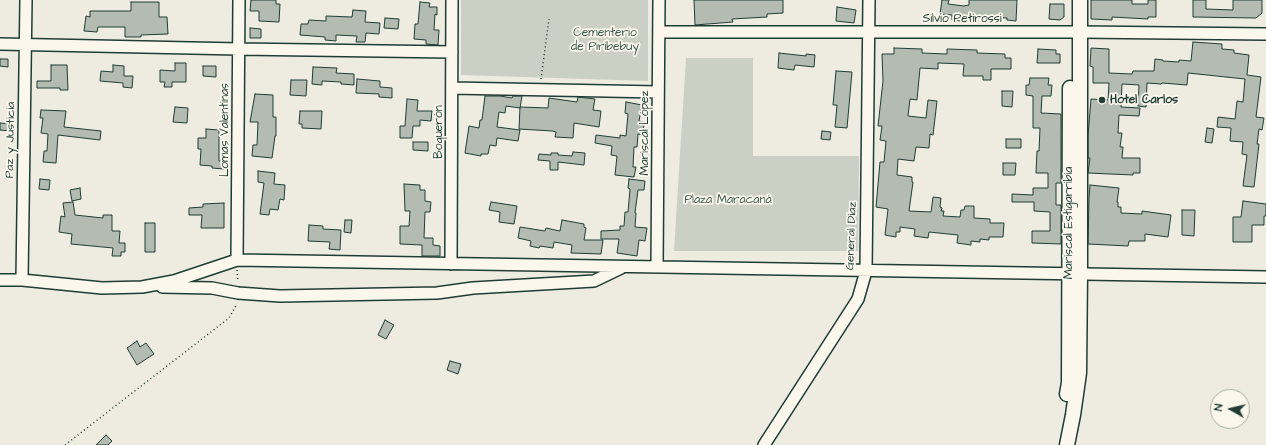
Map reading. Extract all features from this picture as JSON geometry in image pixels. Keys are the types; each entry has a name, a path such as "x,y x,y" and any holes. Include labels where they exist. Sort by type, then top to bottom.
{"street":[{"name":"Paz y Justicia","path":"22,280 26,0"},
{"name":"Lomas Valentinas","path":"237,260 239,0"},
{"name":"Boquerón","path":"451,264 452,0"},
{"name":"Mariscal López","path":"657,267 659,0"},
{"name":"General Díaz","path":"764,445 858,299 866,270 869,0"},
{"path":"1067,445 1079,374 1074,273 1074,32 1070,0"},
{"path":"1074,32 1080,0"},
{"name":"Silvio Petirossi","path":"659,32 1074,32 1266,34"},
{"path":"0,44 452,52"},
{"path":"452,88 658,92"},
{"path":"142,287 174,281 237,260 1266,277"},
{"path":"0,280 22,280 102,288 212,288 238,293 280,296 438,293 474,288 594,281 624,266"},
{"name":"Mariscal Estigarribia","path":"1063,445 1069,383 1074,273"}],"path":[{"path":"539,90 548,19"},
{"path":"64,445 229,318 237,304 237,260"}],"green space":[{"name":"Cementerio de Piribebuy","path":"461,0 648,0 648,81 461,75"},
{"name":"Plaza Maracaná","path":"686,58 753,58 753,156 859,156 858,251 674,251"}],"building":[{"path":"251,0 276,0 276,4 280,4 279,22 259,21 259,11 250,11"},
{"path":"694,0 783,0 783,13 767,14 767,17 732,19 733,22 695,25"},
{"path":"942,0 949,0 948,4 964,6 969,5 969,0 1017,0 1016,21 1007,20 1007,18 962,16 961,21 952,20 952,15 940,14"},
{"path":"1091,0 1132,0 1132,4 1148,4 1148,0 1156,0 1156,17 1148,17 1148,19 1112,17 1112,20 1091,19"},
{"path":"1193,0 1206,0 1206,9 1233,10 1233,0 1262,0 1262,13 1256,18 1193,17"},
{"path":"131,2 159,2 159,17 167,17 168,34 125,37 125,27 98,27 97,32 84,31 86,16 90,17 90,11 131,11"},
{"path":"420,2 430,3 429,7 437,7 434,30 439,30 438,45 426,44 426,40 414,39 415,24 418,24"},
{"path":"1050,4 1064,4 1064,17 1060,20 1049,19"},
{"path":"837,7 856,10 854,23 836,21"},
{"path":"353,10 366,11 365,22 380,23 379,34 366,33 365,42 356,42 357,36 336,35 336,41 325,40 325,37 300,35 301,24 308,24 309,20 326,21 326,16 352,17"},
{"path":"385,18 399,19 398,29 384,28"},
{"path":"250,28 261,29 261,38 250,38"},
{"path":"1193,42 1222,44 1222,49 1234,50 1234,53 1249,55 1247,75 1261,77 1256,117 1264,118 1262,130 1259,129 1257,144 1259,144 1254,187 1243,186 1247,155 1242,154 1243,142 1230,141 1231,128 1217,127 1218,117 1235,119 1237,101 1243,102 1245,79 1188,73 1187,85 1147,83 1146,107 1138,106 1139,85 1122,84 1121,107 1140,108 1139,116 1119,115 1118,133 1122,133 1120,147 1123,147 1122,158 1140,158 1140,173 1133,173 1133,175 1088,173 1090,158 1088,158 1088,136 1091,99 1108,100 1109,83 1093,83 1093,67 1090,66 1091,48 1109,49 1109,73 1132,74 1133,71 1154,71 1155,59 1179,62 1179,60 1191,61"},
{"path":"894,48 922,49 922,53 947,54 947,49 977,50 977,53 1005,54 1005,58 1011,58 1011,69 991,69 991,80 983,80 983,76 963,76 964,64 938,63 938,69 920,68 917,100 910,99 908,116 926,118 928,100 937,101 933,135 930,134 929,148 916,147 914,161 898,159 897,175 912,177 913,182 909,211 931,212 933,197 941,198 940,207 942,208 941,211 944,211 943,216 960,217 961,210 964,210 965,206 974,206 974,218 990,219 990,223 1004,223 1003,237 989,237 989,240 980,239 980,242 971,241 971,245 957,243 958,235 929,232 928,238 914,236 915,229 900,227 900,232 896,232 896,237 885,235 888,209 876,207 880,162 884,162 886,141 880,140 882,126 878,126 883,81 882,54 894,54"},
{"path":"1038,49 1056,50 1056,54 1060,54 1060,63 1037,63"},
{"path":"779,53 806,56 806,54 815,55 814,67 795,65 794,70 778,68"},
{"path":"0,59 8,59 8,67 0,66"},
{"path":"175,63 186,63 186,82 172,82 172,87 164,87 165,82 160,82 160,70 175,71"},
{"path":"51,65 67,65 68,90 60,90 60,88 37,88 37,81 51,81"},
{"path":"113,65 124,66 124,76 133,76 132,88 123,87 123,83 100,81 101,71 113,72"},
{"path":"203,66 216,66 216,77 203,76"},
{"path":"313,67 337,68 336,73 354,74 354,85 341,84 341,82 322,81 322,85 312,84"},
{"path":"836,71 852,72 847,128 835,127 837,105 833,105"},
{"path":"1030,78 1049,78 1048,85 1052,85 1051,96 1042,96 1041,113 1061,114 1061,183 1056,183 1056,205 1061,205 1061,244 1032,243 1032,231 1050,231 1050,212 1034,211 1034,202 1012,202 1012,194 1033,195 1033,188 1048,188 1048,173 1036,173 1040,128 1033,128 1033,96 1026,95 1026,85 1029,85"},
{"path":"357,79 380,81 380,87 392,88 392,98 379,97 379,94 356,93"},
{"path":"291,80 307,80 306,96 290,95"},
{"path":"1002,91 1013,91 1012,107 1002,106"},
{"path":"255,94 273,95 273,117 276,117 276,136 272,158 252,156 253,145 257,145 258,122 250,122"},
{"path":"485,96 512,98 513,96 522,96 520,108 506,106 505,113 499,112 497,127 520,130 518,141 497,138 496,146 490,145 488,154 481,154 481,156 465,153 469,126 479,128 480,120 482,120"},
{"path":"578,97 595,99 593,110 601,111 599,127 574,123 573,138 555,137 556,132 552,131 519,129 520,107 548,108 549,98 577,102"},
{"path":"407,99 418,100 417,111 432,111 431,121 420,120 420,126 413,126 412,138 400,138 400,126 405,126"},
{"path":"626,102 642,105 639,121 644,122 643,135 638,134 637,147 634,147 633,167 636,167 634,177 615,175 617,156 611,155 612,146 595,143 596,135 620,138 620,135 626,136 628,114 625,113"},
{"path":"175,107 188,108 187,123 173,122"},
{"path":"41,110 66,111 64,127 101,131 100,140 58,135 56,163 43,162 44,151 47,151 48,134 41,133 43,118 40,118"},
{"path":"300,111 322,111 321,129 302,128 302,124 299,124"},
{"path":"0,123 10,124 10,131 0,130"},
{"path":"1207,128 1214,129 1212,143 1205,142"},
{"path":"206,129 219,130 219,161 224,161 224,169 200,165 201,149 198,149 198,138 206,138"},
{"path":"822,131 831,132 830,140 821,139"},
{"path":"1006,139 1021,139 1021,148 1006,148"},
{"path":"413,142 428,142 428,151 413,150"},
{"path":"573,152 585,153 584,165 558,162 558,170 550,170 550,161 538,160 539,154 551,155 551,153 558,153 558,155 572,156"},
{"path":"1003,163 1016,163 1015,175 1003,175"},
{"path":"258,171 275,173 274,184 285,185 284,200 280,199 278,210 270,209 269,215 260,214 264,183 258,182"},
{"path":"40,179 50,180 49,190 39,189"},
{"path":"629,179 645,181 644,190 638,190 635,227 647,228 645,241 639,240 637,256 617,253 619,239 601,239 601,231 620,230 620,226 624,226 625,212 628,212 630,189 628,188"},
{"path":"404,184 420,185 420,190 425,190 425,201 431,202 430,212 425,212 424,238 433,238 433,245 440,246 440,256 422,256 422,245 400,244 400,226 409,226 410,211 405,211"},
{"path":"1090,185 1119,188 1117,202 1118,207 1121,207 1121,213 1142,214 1142,211 1171,215 1168,237 1145,234 1145,241 1129,241 1128,246 1088,244"},
{"path":"80,188 81,199 72,201 70,190"},
{"path":"1243,201 1266,204 1264,225 1252,225 1252,242 1233,242 1233,217 1241,217"},
{"path":"73,202 75,215 103,218 103,215 112,215 112,231 120,231 119,243 125,243 125,252 121,252 121,256 112,256 113,248 71,244 72,234 59,232 61,216 65,217 63,203"},
{"path":"491,202 517,206 514,224 499,222 500,212 489,210"},
{"path":"224,203 224,228 201,228 202,215 189,215 189,208 203,207 203,204"},
{"path":"1182,210 1195,210 1194,236 1182,235"},
{"path":"345,220 352,220 351,233 344,232"},
{"path":"562,220 584,224 584,227 586,228 584,240 603,240 601,254 571,253 572,245 554,242 553,248 540,246 539,248 530,246 531,241 518,238 520,227 545,231 546,228 560,231"},
{"path":"145,223 155,223 155,252 145,252"},
{"path":"309,225 323,226 323,229 341,230 340,250 329,249 330,242 308,241"},
{"path":"385,320 394,325 386,339 378,335"},
{"path":"137,341 140,347 146,343 154,354 137,365 127,348"},
{"path":"450,361 461,364 458,374 447,370"},
{"path":"106,435 112,441 108,445 96,445"}],"place":[{"name":"Hotel Carlos","path":"1102,100"}]}
